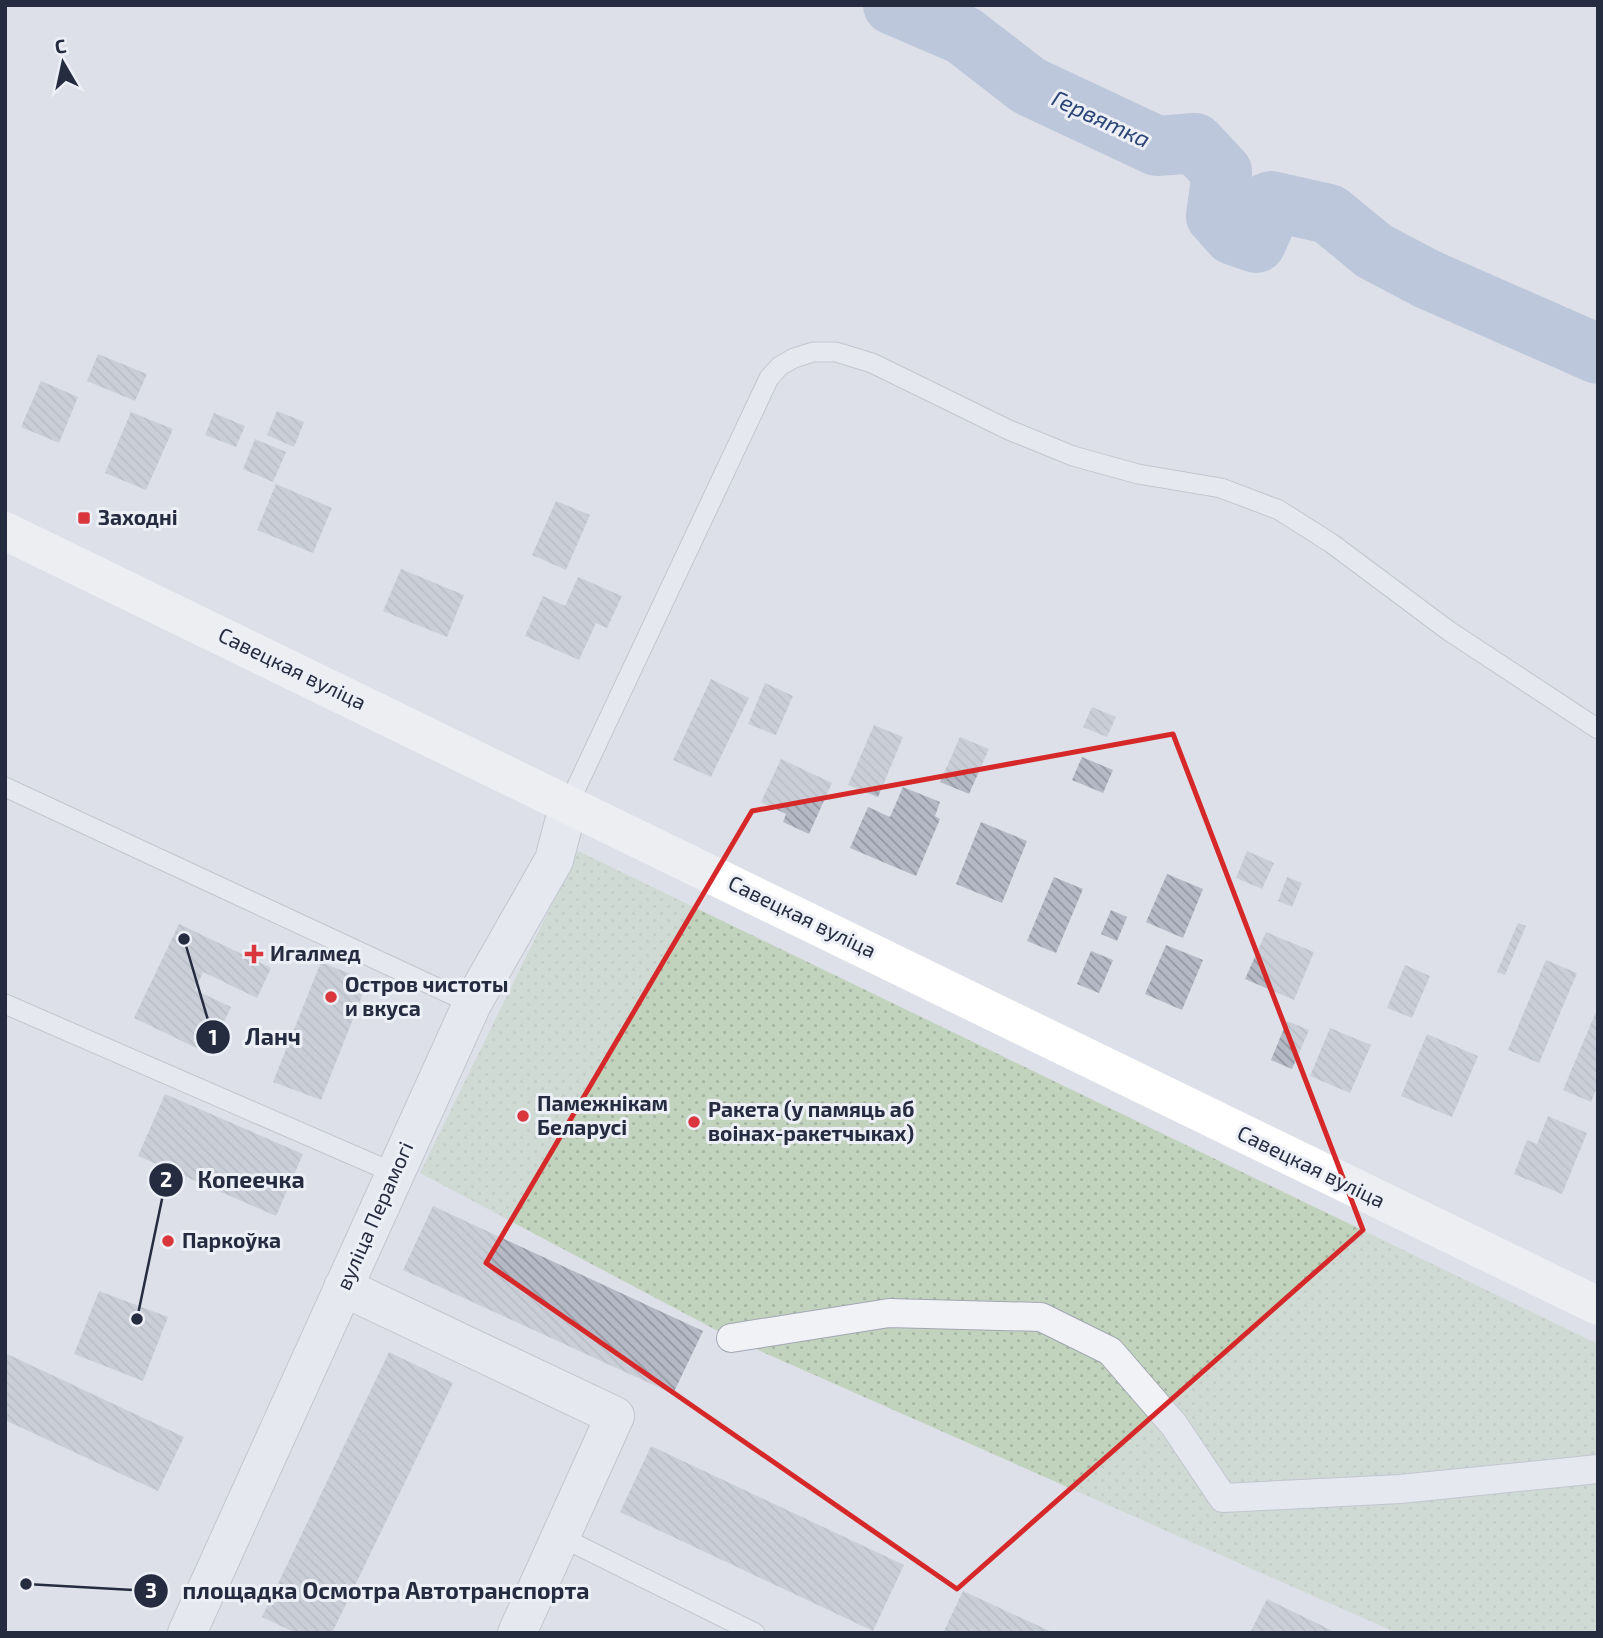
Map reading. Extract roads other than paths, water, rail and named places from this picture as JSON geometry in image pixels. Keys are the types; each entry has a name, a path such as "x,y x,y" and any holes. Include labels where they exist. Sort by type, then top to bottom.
{"main road":[{"name":"Савецкая вуліца","path":"5,531 569,803 1598,1306"}],"street":[{"name":"вуліца Перамогі","path":"187,1633 472,1004 554,860 569,803"},
{"path":"343,1287 615,1416 517,1633"},
{"path":"731,1338 889,1313 1041,1317 1110,1351 1174,1425 1223,1498 1400,1489 1598,1469"}],"lane":[{"path":"569,803 769,378 780,366 813,352 836,352 872,363 1009,430 1073,456 1138,474 1221,488 1279,510 1331,543 1449,631 1598,729"},
{"path":"5,787 472,1004"},
{"path":"5,1004 394,1173"},
{"path":"561,1537 755,1633"}],"waterway":[{"name":"Гервятка","path":"893,5 963,35 1029,86 1157,146 1195,143 1222,172 1216,216 1233,235 1256,243 1262,230 1250,218 1255,208 1271,201 1329,214 1374,251 1427,279 1598,354"}],"place":[{"name":"Заходні","path":"84,518"},
{"name":"Ланч","path":"184,939"},
{"name":"Игалмед","path":"254,954"},
{"name":"Остров чистоты и вкуса","path":"331,997"},
{"name":"Памежнікам Беларусі","path":"523,1116"},
{"name":"Ракета (у памяць аб воінах-ракетчыках)","path":"694,1122"},
{"name":"Паркоўка","path":"168,1241"},
{"name":"Копеечка","path":"137,1319"},
{"name":"площадка Осмотра Автотранспорта","path":"26,1584"}]}
